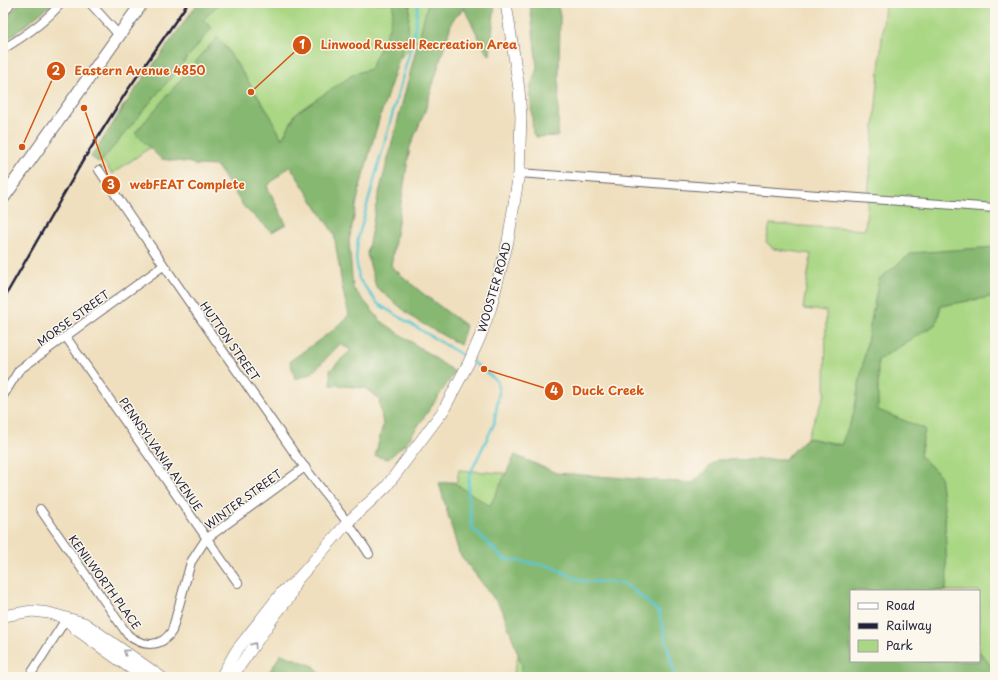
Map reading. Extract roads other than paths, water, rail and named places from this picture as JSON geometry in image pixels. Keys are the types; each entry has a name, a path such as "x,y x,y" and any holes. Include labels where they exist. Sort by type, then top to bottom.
{"highway":[{"path":"3,9 8,3"}],"main road":[{"path":"3,198 118,34 142,3"}],"street":[{"path":"3,49 16,41 53,12 61,3"},
{"path":"90,3 118,34"},
{"name":"WOOSTER ROAD","path":"221,677 236,651 283,591 296,581 349,521 386,487 443,411 453,394 480,337 495,292 508,241 519,173 521,117 519,88 506,3"},
{"name":"HUTTON STREET","path":"99,170 164,266 305,467 349,521"},
{"path":"519,173 995,208"},
{"name":"MORSE STREET","path":"3,396 19,370 164,266"},
{"name":"PENNSYLVANIA AVENUE","path":"66,337 238,583"},
{"name":"WINTER STREET","path":"176,619 191,562 206,539 305,467"},
{"name":"KENILWORTH PLACE","path":"40,509 128,635 134,641 148,645 158,643 171,633 176,619"},
{"path":"349,521 369,554"},
{"name":"WOOSTER ROAD","path":"232,677 275,615 289,598 296,581"},
{"path":"3,616 32,611 48,613 84,623 161,676"},
{"path":"29,677 66,619"},
{"path":"66,619 77,630 143,677"},
{"path":"212,677 236,651"}],"waterway":[{"path":"418,3 414,36 358,238 356,258 359,279 378,304 467,358"},
{"path":"473,362 497,381 499,392 494,424 469,476 468,493 472,528 504,559 550,566 582,581 622,583 631,588 659,612 675,677"}],"railway":[{"path":"3,300 84,159 127,91 188,3"}],"place":[{"name":"Linwood Russell Recreation Area","path":"251,92"},
{"name":"webFEAT Complete","path":"84,108"},
{"name":"Eastern Avenue 4850","path":"22,147"},
{"name":"Duck Creek","path":"484,369"}]}
